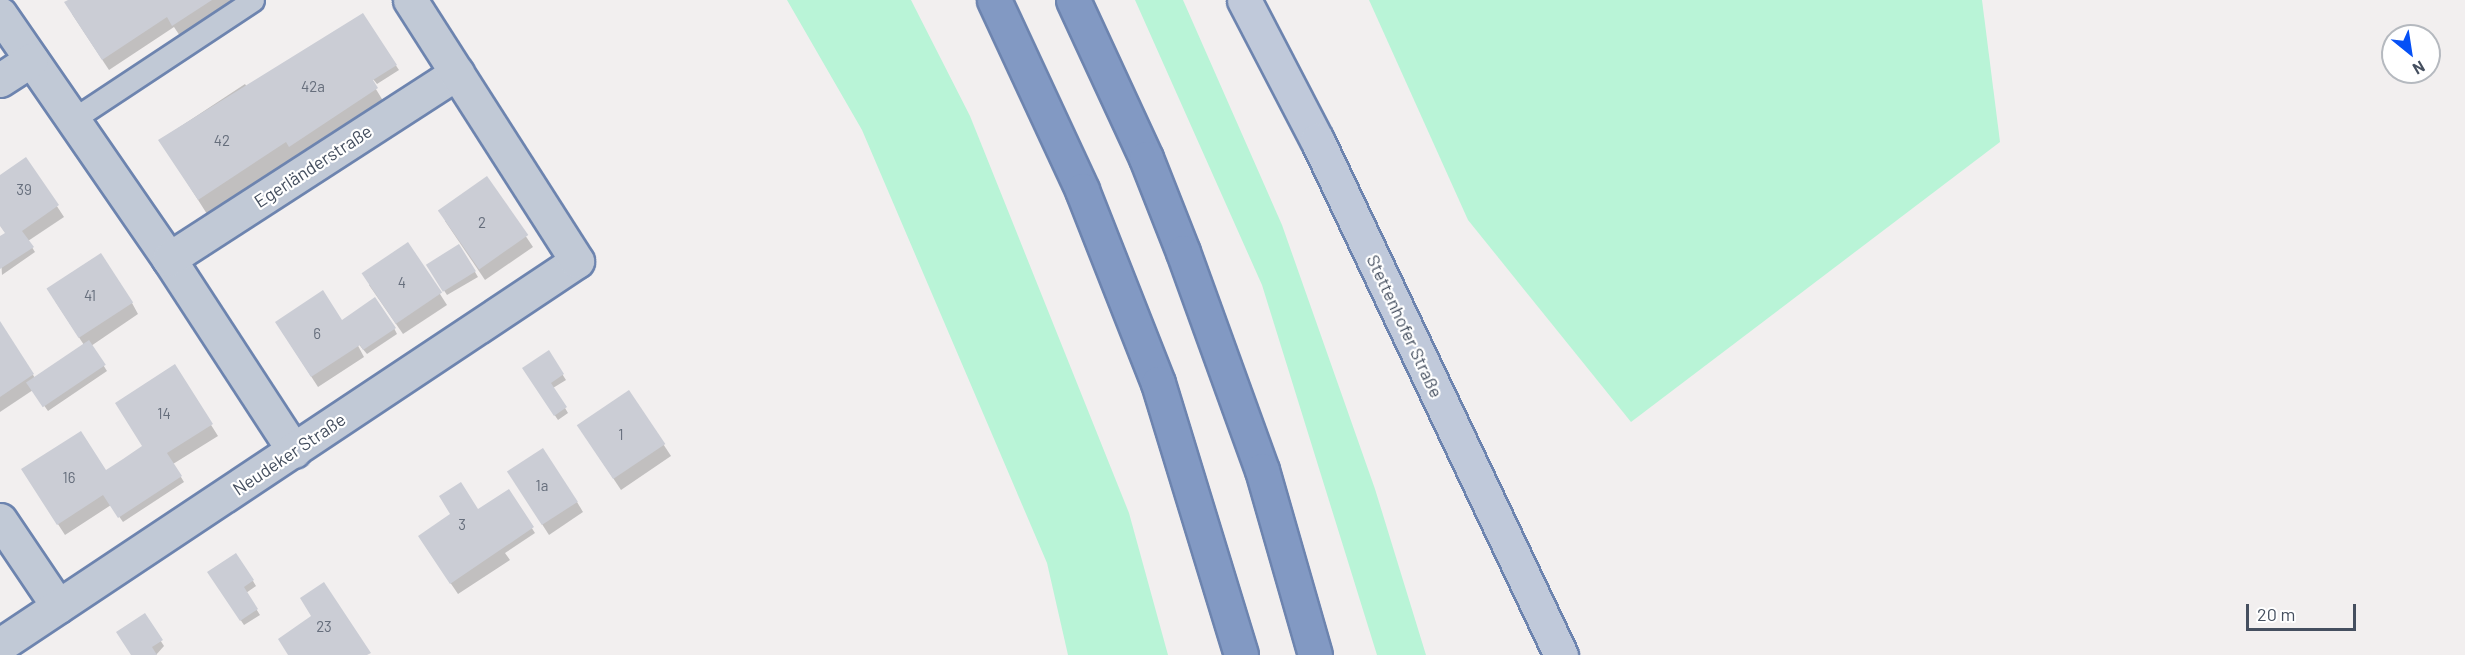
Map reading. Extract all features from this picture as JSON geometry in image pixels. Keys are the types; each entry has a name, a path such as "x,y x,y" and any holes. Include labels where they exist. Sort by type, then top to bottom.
{"highway":[{"path":"994,0 1082,190 1158,383 1241,655"},
{"path":"1073,0 1146,158 1207,315 1262,470 1316,655"}],"street":[{"path":"410,0 457,73"},
{"name":"Stettenhofer Straße","path":"1244,0 1317,140 1561,655"},
{"path":"0,14 169,259 294,451"},
{"path":"0,80 31,60"},
{"name":"Egerländerstraße","path":"169,259 457,73"},
{"name":"Neudeker Straße","path":"0,645 577,261 457,73"},
{"path":"0,520 58,606"}],"lane":[{"path":"72,120 252,0"}],"green space":[{"path":"787,0 911,0 970,116 1129,513 1168,655 1068,655 1047,563 862,130"},
{"path":"1135,0 1183,0 1282,225 1375,489 1426,655 1377,655 1262,285"},
{"path":"1369,0 1982,0 2000,142 1631,422 1468,220"}],"building":[{"path":"68,0 212,0 172,26 167,17 102,60 64,2"},
{"path":"363,13 397,65 373,80 378,88 289,147 286,142 198,200 158,140"},
{"path":"26,157 59,205 22,231 34,247 0,269 0,236 5,233 0,226 0,175"},
{"path":"487,176 528,235 479,269 438,210"},
{"path":"408,242 442,293 396,324 362,273"},
{"path":"459,244 476,271 443,292 426,265"},
{"path":"101,253 133,302 79,338 46,288"},
{"path":"323,290 342,320 375,297 396,328 363,350 360,345 311,377 275,322"},
{"path":"0,321 34,374 0,397"},
{"path":"89,340 106,365 43,407 26,382"},
{"path":"549,350 564,374 551,383 567,407 554,416 522,368"},
{"path":"175,364 213,424 167,453 182,476 118,518 103,495 57,525 21,469 81,431 106,470 123,459 142,446 115,403"},
{"path":"629,390 665,444 613,479 577,425"},
{"path":"543,448 578,502 542,525 507,471"},
{"path":"461,482 478,509 509,489 534,527 450,584 418,536 450,514 439,496"},
{"path":"236,553 254,580 244,587 258,609 240,621 207,572"},
{"path":"324,582 371,653 367,655 288,655 278,639 311,616 300,598"},
{"path":"145,613 163,640 152,647 157,655 131,655 116,632"}]}
